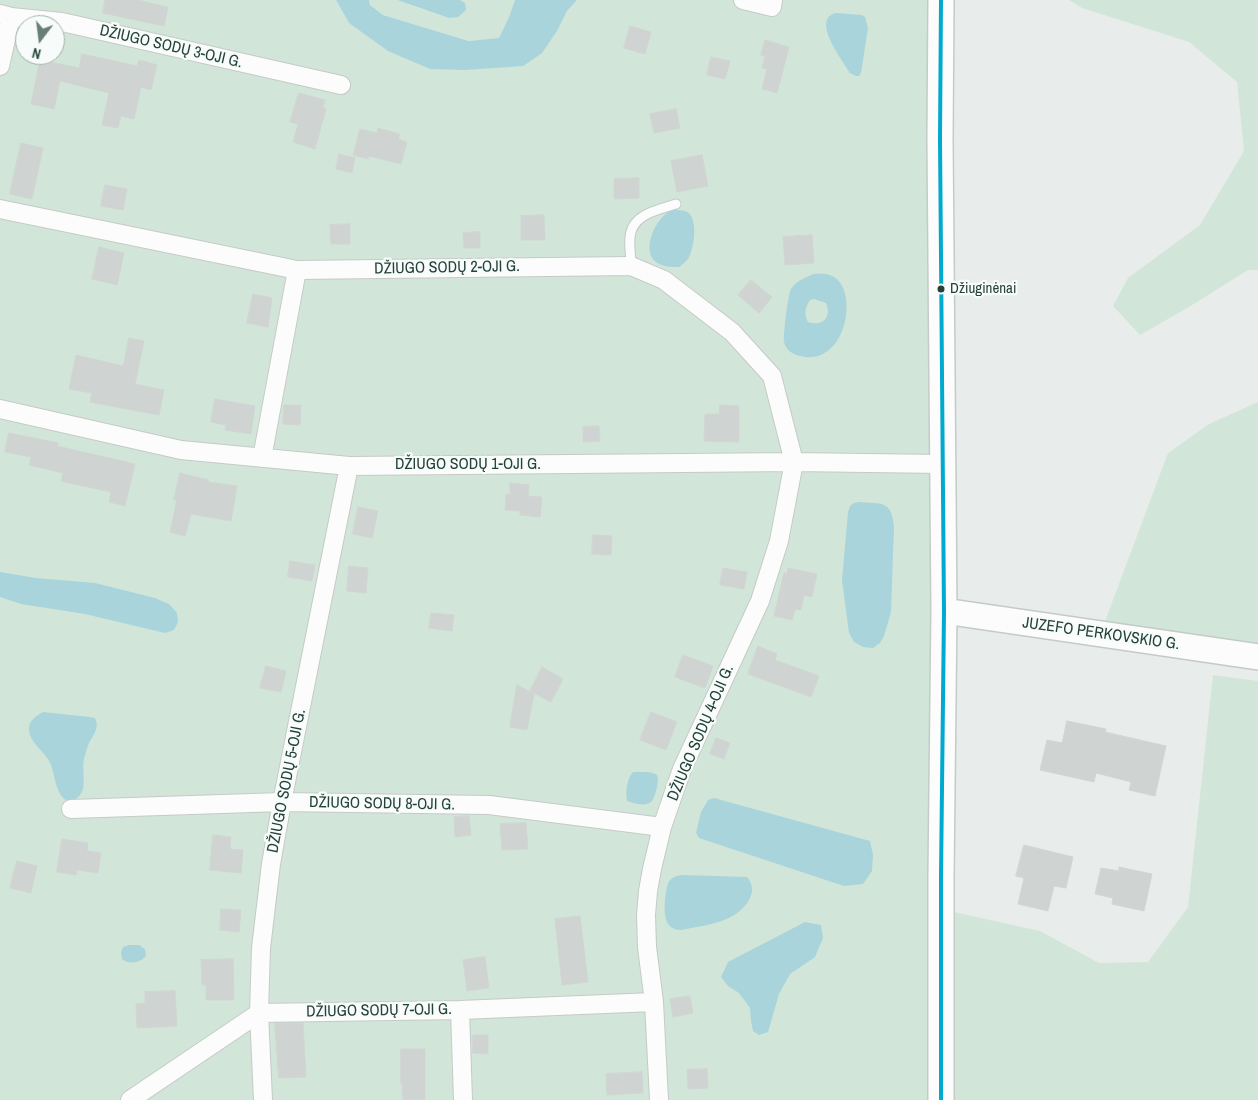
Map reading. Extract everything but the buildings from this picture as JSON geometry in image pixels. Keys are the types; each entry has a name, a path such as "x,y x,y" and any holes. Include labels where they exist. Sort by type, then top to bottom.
{"main road":[{"path":"941,0 940,149 944,611 941,1100"},
{"name":"JUZEFO PERKOVSKIO G.","path":"944,611 1258,657"}],"street":[{"path":"743,0 772,7 774,0"},
{"path":"0,66 6,15"},
{"name":"DŽIUGO SODŲ 3-OJI G.","path":"6,15 62,22 341,85"},
{"name":"DŽIUGO SODŲ 2-OJI G.","path":"0,208 297,270 632,266 664,280 732,332 772,376 794,462"},
{"path":"262,458 297,270"},
{"name":"DŽIUGO SODŲ 1-OJI G.","path":"0,408 181,450 349,466 794,462 942,464"},
{"name":"DŽIUGO SODŲ 4-OJI G.","path":"660,1100 654,1002 647,947 646,914 648,891 662,827 682,769 760,601 778,540 794,462"},
{"name":"DŽIUGO SODŲ 5-OJI G.","path":"262,1100 259,1013 262,939 270,864 349,466"},
{"name":"DŽIUGO SODŲ 8-OJI G.","path":"71,809 282,802 489,805 662,827"},
{"name":"DŽIUGO SODŲ 7-OJI G.","path":"259,1013 460,1010 654,1002"},
{"path":"460,1010 463,1100"},
{"path":"130,1100 259,1013"}],"lane":[{"path":"632,266 629,242 632,229 637,222 650,212 676,204"}],"green space":[{"path":"0,0 336,0 349,23 430,69 557,31 567,11 577,0 941,0 941,1100 0,1100"},
{"path":"369,0 396,0 449,18 465,3 460,0 515,0 499,39 470,41 383,15 370,5"},
{"path":"1069,0 1258,0 1258,270 1248,270 1140,335 1113,306 1128,278 1200,225 1244,151 1237,82 1189,42 1082,8"},
{"path":"1258,402 1258,646 1104,624 1168,453 1209,424"},
{"path":"1213,675 1258,681 1258,1100 953,1100 954,912 1040,931 1099,963 1148,962 1188,907"}],"water":[{"path":"336,0 369,0 370,5 383,15 469,41 499,38 515,0 577,0 567,11 557,31 542,53 523,66 465,70 430,69 388,51 349,23"},
{"path":"397,0 460,0 465,3 466,10 458,17 449,18"},
{"path":"836,13 862,15 865,17 868,28 859,76 850,73 827,31 826,23 829,17"},
{"path":"674,210 689,213 692,217 694,229 690,255 679,267 659,264 652,257 650,251 651,236 658,222 667,213"},
{"path":"813,274 827,274 841,283 847,310 844,325 838,339 829,350 816,357 800,356 790,352 784,342 788,299 791,289 798,282","holes":["814,299 826,303 828,313 825,320 818,323 808,322 806,311 810,300"]},
{"path":"859,502 884,505 888,508 893,518 894,526 891,612 884,636 880,643 873,648 863,647 854,642 849,633 842,580 848,512 850,506"},
{"path":"0,572 36,578 95,583 155,598 169,604 177,613 178,622 174,630 165,633 85,614 21,604 0,597"},
{"path":"43,712 95,718 97,725 84,758 83,789 80,796 73,800 63,798 60,794 49,760 30,734 29,726 35,717"},
{"path":"633,772 649,772 657,775 658,780 653,800 649,803 639,804 627,801 627,786"},
{"path":"714,798 870,841 873,855 872,871 863,884 844,886 699,838 696,833 701,812 708,800"},
{"path":"681,875 747,877 752,887 752,892 745,906 729,918 720,922 681,930 675,929 666,920 665,900 670,880"},
{"path":"805,922 821,925 823,938 815,957 790,974 779,994 768,1032 759,1035 753,1031 750,1008 739,993 728,986 721,977 728,962"},
{"path":"139,945 145,949 146,956 134,962 125,961 122,959 121,952 123,947"}],"transit line":[{"path":"941,0 940,139 944,611 941,1100"}],"place":[{"name":"Džiuginėnai","path":"941,289"}]}
